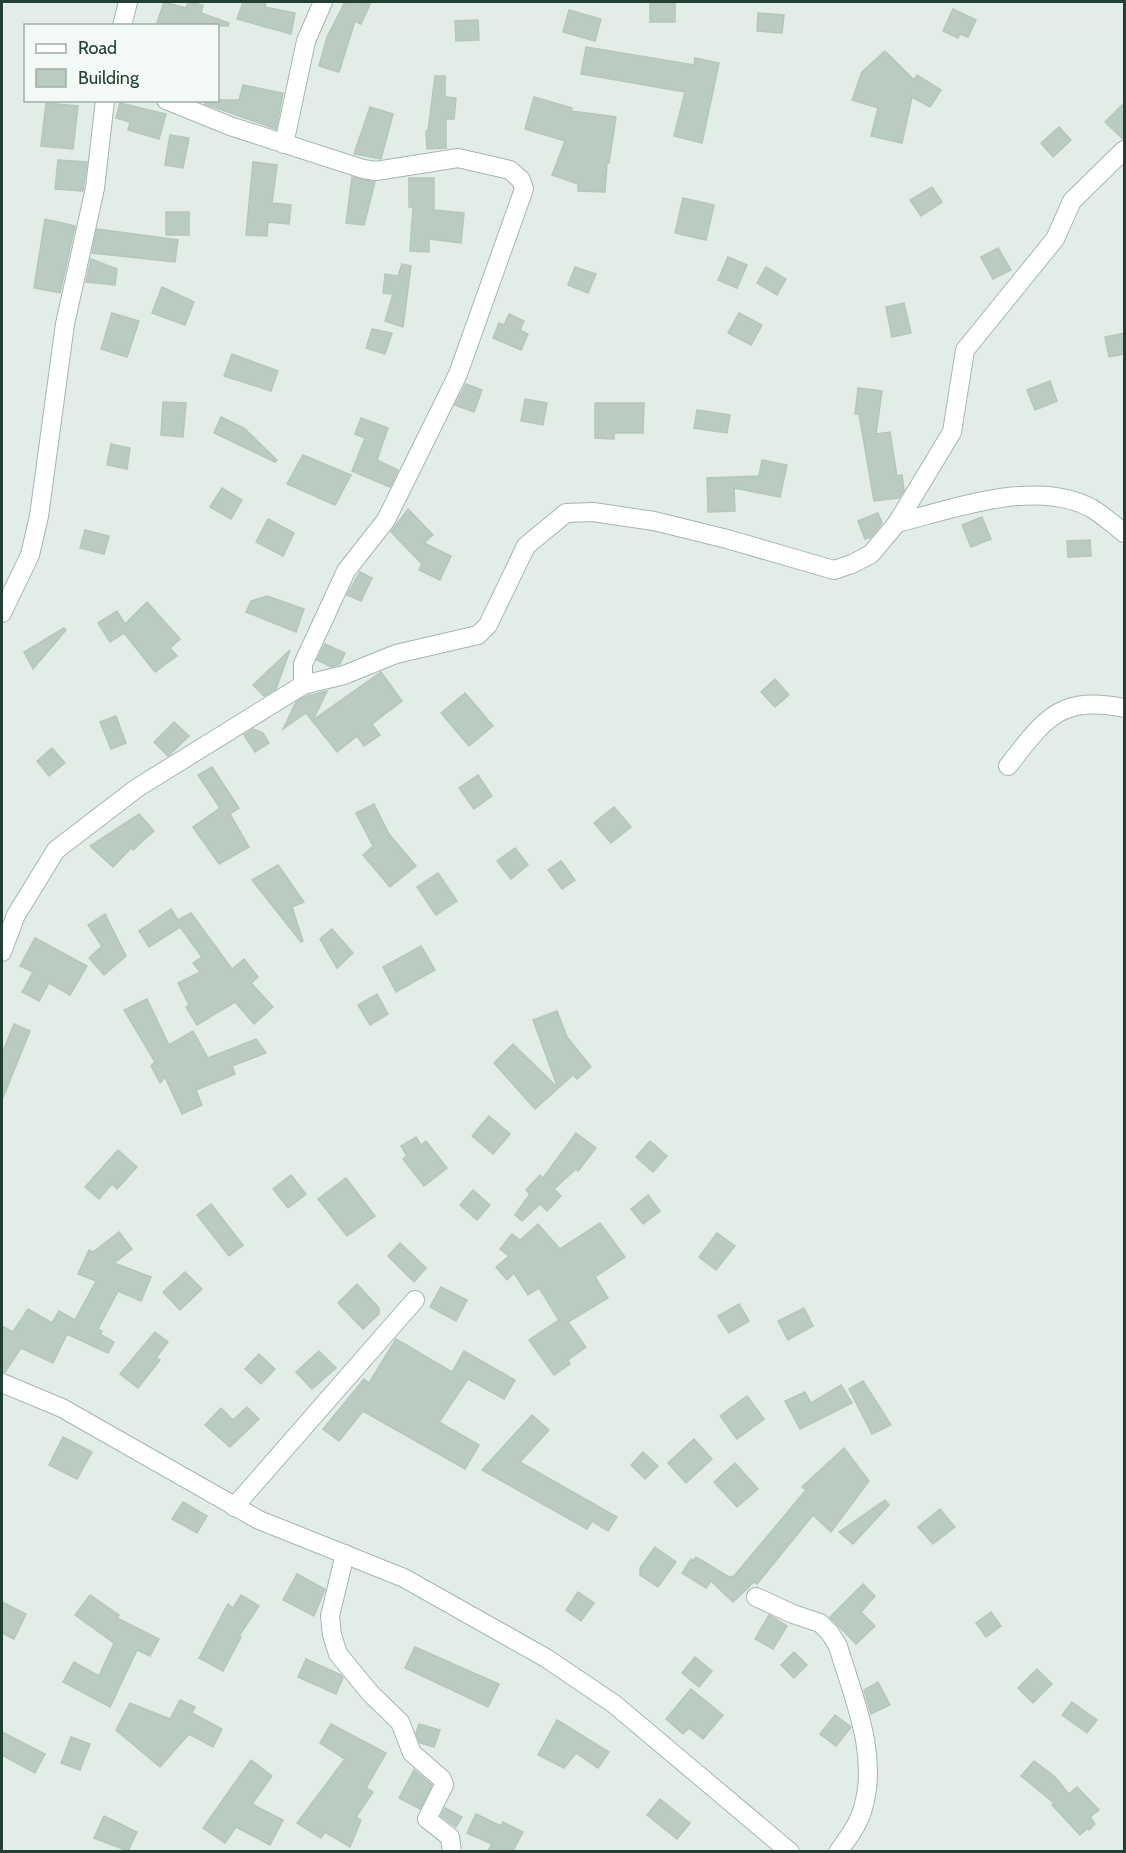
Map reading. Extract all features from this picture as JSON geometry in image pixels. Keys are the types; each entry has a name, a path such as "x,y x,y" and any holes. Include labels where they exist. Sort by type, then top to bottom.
{"street":[{"path":"122,24 128,2"},
{"path":"284,144 306,41 323,2"},
{"path":"2,613 30,555 39,516 65,324 95,188 105,102"},
{"path":"171,102 284,144 363,169 376,171 458,158 510,170 521,180 524,189 458,374 386,520 346,572 303,664 303,685"},
{"path":"2,952 16,915 56,850 137,788 303,685 344,675 389,656 478,635 488,625 526,546 566,513 593,512 654,521 727,538 834,570 871,554 897,524 952,432 965,350 1055,239 1072,201 1125,150"},
{"path":"897,524 1006,496 1039,496 1074,501 1090,508 1125,533"},
{"path":"1008,766 1044,720 1061,711 1084,704 1125,708"},
{"path":"234,1507 415,1300"},
{"path":"2,1383 62,1408 259,1520 404,1578 566,1671 614,1704 790,1851"},
{"path":"345,1554 330,1617 332,1635 338,1654 371,1694 400,1722 412,1753 442,1779 444,1785 427,1819 450,1837 452,1851"},
{"path":"756,1597 793,1614 820,1623 838,1646 867,1743 868,1764 863,1809 838,1851"}],"building":[{"path":"164,2 186,8 188,2 203,5 201,13 229,23 228,26 157,24"},
{"path":"243,2 266,2 265,7 295,13 291,34 237,19"},
{"path":"345,2 371,2 361,24 355,21 339,72 319,66 327,37"},
{"path":"650,2 675,2 675,22 650,22"},
{"path":"953,9 976,20 968,37 960,34 958,38 943,31"},
{"path":"569,10 601,19 595,41 563,32"},
{"path":"758,13 784,15 782,33 757,31"},
{"path":"478,20 479,40 456,41 455,21"},
{"path":"586,47 694,65 695,58 719,63 702,143 674,136 685,92 581,74"},
{"path":"885,51 914,80 917,75 941,90 930,107 912,97 902,143 871,136 878,108 852,100 862,72"},
{"path":"435,76 445,76 445,97 456,98 454,119 446,119 446,148 427,149 426,131 428,131"},
{"path":"243,85 283,93 276,129 205,104 206,102 219,102 219,100 239,100"},
{"path":"534,97 572,108 571,111 616,117 609,163 607,163 605,192 578,191 578,184 552,175 565,141 525,129"},
{"path":"1125,102 1125,139 1123,139 1105,122"},
{"path":"46,103 78,106 73,149 41,146"},
{"path":"120,103 166,114 159,139 128,130 130,122 116,118"},
{"path":"370,107 393,114 381,159 354,154"},
{"path":"1059,127 1071,140 1053,157 1041,143"},
{"path":"170,135 189,138 183,168 165,165"},
{"path":"58,160 87,162 83,191 55,189"},
{"path":"253,162 277,165 272,203 291,205 289,224 268,222 267,236 246,235"},
{"path":"352,177 375,182 364,225 346,223"},
{"path":"409,178 434,178 434,210 464,213 461,243 429,239 429,252 410,251 413,207 409,207"},
{"path":"932,187 942,202 921,216 910,200"},
{"path":"683,198 714,205 706,240 675,233"},
{"path":"166,212 189,212 189,235 166,235"},
{"path":"45,219 75,226 60,293 34,288"},
{"path":"97,229 178,240 175,262 92,253"},
{"path":"998,248 1011,270 993,279 981,257"},
{"path":"728,257 747,265 737,288 718,280"},
{"path":"91,259 117,269 115,285 86,282"},
{"path":"402,264 411,266 403,327 385,321 393,294 383,293 385,274 398,276"},
{"path":"575,267 596,274 588,293 568,285"},
{"path":"766,267 786,279 777,295 757,283"},
{"path":"162,287 194,302 185,325 152,313"},
{"path":"904,303 911,333 892,337 886,307"},
{"path":"112,313 139,321 127,357 101,349"},
{"path":"739,313 762,325 751,345 728,333"},
{"path":"509,314 524,321 520,330 528,334 521,350 493,338 499,323 504,325"},
{"path":"372,329 392,333 385,354 366,348"},
{"path":"1125,333 1125,354 1109,357 1105,337"},
{"path":"232,354 278,371 271,391 224,376"},
{"path":"1050,381 1057,401 1035,410 1027,390"},
{"path":"466,384 482,390 474,412 455,405"},
{"path":"858,388 882,391 876,434 890,432 897,476 902,475 904,490 899,498 874,501 859,414 855,414"},
{"path":"525,399 547,403 543,425 521,421"},
{"path":"163,402 186,403 183,437 161,435"},
{"path":"595,403 644,403 643,433 614,433 614,439 595,438"},
{"path":"697,410 730,415 727,433 694,428"},
{"path":"221,417 244,428 277,460 275,462 214,433"},
{"path":"361,418 388,428 377,460 398,470 390,487 352,471 365,438 355,434"},
{"path":"111,444 130,448 127,469 107,465"},
{"path":"303,455 351,475 335,505 287,484"},
{"path":"762,460 787,465 780,497 734,488 735,511 708,512 707,478 759,476"},
{"path":"222,488 242,500 231,519 210,507"},
{"path":"408,509 433,535 424,543 451,556 440,580 419,570 422,564 391,532"},
{"path":"878,513 882,523 871,537 865,539 858,521"},
{"path":"982,517 991,539 971,547 962,525"},
{"path":"268,519 294,533 283,556 256,542"},
{"path":"85,530 109,536 104,554 80,548"},
{"path":"1090,540 1091,556 1068,557 1067,541"},
{"path":"360,572 372,578 361,601 347,595"},
{"path":"267,596 304,609 296,632 246,612 251,601"},
{"path":"147,602 180,639 170,648 177,656 155,672 124,633 110,642 98,623 117,611 125,624"},
{"path":"64,628 66,630 33,669 24,652"},
{"path":"325,644 345,653 340,664 331,667 317,660"},
{"path":"290,650 276,689 264,696 253,685"},
{"path":"381,672 402,701 372,724 380,735 364,746 357,736 337,752 306,713 283,729 296,702 307,696 327,691 313,720"},
{"path":"775,679 789,695 775,707 761,692"},
{"path":"465,693 493,726 469,746 441,713"},
{"path":"116,716 126,743 111,749 100,722"},
{"path":"174,722 189,736 168,756 154,742"},
{"path":"253,729 263,733 269,743 255,752 244,735"},
{"path":"52,748 65,763 49,776 37,761"},
{"path":"212,767 239,808 230,814 249,847 219,864 193,827 220,808 198,775"},
{"path":"478,775 492,796 474,809 459,788"},
{"path":"374,804 389,834 416,866 390,887 363,855 373,846 356,813"},
{"path":"614,807 631,827 611,843 594,823"},
{"path":"139,814 154,831 133,850 132,847 113,867 90,846"},
{"path":"515,848 528,865 511,879 497,861"},
{"path":"561,861 575,880 562,889 548,870"},
{"path":"278,865 304,902 292,907 303,941 301,942 252,880"},
{"path":"438,873 457,901 436,915 417,887"},
{"path":"171,909 178,920 191,913 232,969 244,959 258,977 251,983 273,1007 254,1024 235,1002 197,1025 186,1007 189,1005 178,983 200,972 193,963 202,957 180,927 149,947 139,931"},
{"path":"105,914 126,956 104,975 89,958 102,946 88,925"},
{"path":"332,929 353,953 337,968 320,939"},
{"path":"35,938 87,966 70,995 49,983 39,1001 22,992 33,972 20,966"},
{"path":"421,946 435,970 396,992 383,967"},
{"path":"377,994 388,1014 370,1025 358,1005"},
{"path":"147,999 169,1045 193,1031 208,1058 256,1039 266,1053 232,1066 235,1074 196,1090 202,1105 182,1114 165,1077 160,1083 151,1066 155,1062 124,1010"},
{"path":"557,1011 567,1037 591,1067 577,1079 573,1075 535,1109 494,1063 513,1044 558,1088 533,1020"},
{"path":"14,1024 30,1031 2,1100 2,1054"},
{"path":"489,1116 510,1134 493,1154 472,1136"},
{"path":"576,1133 596,1148 578,1171 576,1169 554,1189 561,1196 547,1211 540,1204 522,1221 515,1215 530,1194 526,1190 540,1175 543,1178"},
{"path":"416,1137 421,1145 426,1141 447,1168 424,1186 403,1159 407,1156 401,1146"},
{"path":"650,1141 667,1156 653,1172 636,1157"},
{"path":"118,1150 137,1167 117,1189 112,1184 99,1199 85,1187"},
{"path":"291,1175 306,1194 288,1208 273,1189"},
{"path":"346,1178 375,1216 347,1236 318,1199"},
{"path":"473,1190 490,1205 477,1220 460,1205"},
{"path":"648,1195 660,1211 643,1224 631,1209"},
{"path":"211,1204 243,1245 229,1256 197,1215"},
{"path":"600,1223 625,1257 595,1277 608,1298 568,1322 586,1347 568,1360 570,1364 554,1375 529,1340 559,1320 539,1288 528,1295 514,1273 507,1280 496,1267 509,1256 500,1249 512,1234 520,1240 538,1224 560,1249"},
{"path":"119,1232 132,1249 114,1263 151,1277 141,1301 118,1291 98,1329 102,1331 100,1334 114,1342 108,1353 67,1334 53,1363 21,1348 5,1372 2,1372 2,1326 13,1332 28,1309 52,1323 59,1311 75,1320 96,1281 78,1274 89,1250 93,1252"},
{"path":"717,1233 735,1246 716,1270 699,1257"},
{"path":"400,1243 426,1268 414,1282 388,1256"},
{"path":"185,1272 202,1289 180,1310 163,1292"},
{"path":"357,1284 379,1308 379,1314 363,1329 338,1303"},
{"path":"441,1287 467,1300 456,1321 430,1307"},
{"path":"739,1304 749,1321 729,1333 718,1316"},
{"path":"804,1308 813,1326 788,1340 778,1321"},
{"path":"155,1332 168,1342 156,1358 160,1360 138,1388 120,1374"},
{"path":"396,1339 452,1372 464,1351 515,1380 504,1399 468,1379 439,1422 479,1445 465,1469 363,1411 339,1441 323,1429 364,1379 369,1383"},
{"path":"319,1351 336,1368 312,1389 296,1372"},
{"path":"259,1354 275,1369 261,1384 245,1369"},
{"path":"863,1381 891,1425 872,1434 849,1389"},
{"path":"841,1385 852,1403 800,1429 785,1401 805,1392 811,1403"},
{"path":"747,1396 764,1419 737,1439 720,1416"},
{"path":"247,1407 259,1419 230,1447 205,1425 221,1408 233,1420"},
{"path":"532,1415 549,1430 520,1462 617,1517 608,1531 592,1521 587,1529 482,1470"},
{"path":"63,1437 92,1452 77,1479 49,1465"},
{"path":"694,1439 712,1459 686,1483 668,1463"},
{"path":"844,1448 869,1481 831,1532 813,1515 757,1584 754,1582 733,1602 711,1581 706,1588 682,1573 691,1559 693,1561 696,1557 729,1577 734,1576 806,1490 802,1487"},
{"path":"643,1452 658,1466 645,1479 631,1465"},
{"path":"735,1463 758,1489 737,1507 714,1482"},
{"path":"885,1500 889,1505 853,1544 839,1532"},
{"path":"183,1502 207,1516 197,1533 172,1519"},
{"path":"940,1509 955,1527 933,1544 918,1527"},
{"path":"655,1547 676,1562 658,1587 640,1575 640,1568"},
{"path":"297,1574 325,1589 314,1616 283,1600"},
{"path":"863,1584 875,1596 861,1612 875,1626 856,1644 830,1617"},
{"path":"578,1592 594,1603 581,1621 566,1610"},
{"path":"90,1595 119,1615 117,1618 159,1639 150,1656 137,1650 110,1707 63,1682 74,1662 99,1676 114,1643 75,1615"},
{"path":"241,1595 259,1606 239,1636 241,1637 223,1671 199,1658 228,1604 233,1608"},
{"path":"2,1602 26,1614 14,1639 2,1633"},
{"path":"991,1612 1001,1626 986,1637 976,1623"},
{"path":"769,1615 787,1626 773,1649 755,1639"},
{"path":"415,1647 499,1684 488,1707 405,1668"},
{"path":"794,1652 807,1665 794,1678 781,1665"},
{"path":"695,1657 712,1671 699,1687 682,1673"},
{"path":"306,1659 341,1675 343,1678 336,1694 298,1677"},
{"path":"1037,1669 1052,1684 1033,1703 1018,1688"},
{"path":"878,1682 890,1705 871,1714 864,1690"},
{"path":"691,1689 723,1715 703,1739 689,1728 683,1734 666,1719"},
{"path":"180,1700 195,1707 192,1713 222,1729 213,1747 189,1734 160,1767 116,1730 130,1703 170,1719"},
{"path":"1072,1702 1097,1720 1087,1733 1062,1715"},
{"path":"835,1715 851,1727 836,1746 820,1734"},
{"path":"557,1720 609,1752 598,1768 576,1753 564,1768 538,1755"},
{"path":"331,1724 386,1753 366,1788 373,1792 356,1817 361,1820 350,1847 325,1832 321,1838 297,1823 345,1759 320,1743"},
{"path":"419,1724 440,1730 434,1747 420,1743 416,1733"},
{"path":"2,1732 45,1754 35,1773 2,1755"},
{"path":"71,1737 90,1744 80,1770 61,1763"},
{"path":"251,1760 272,1776 252,1804 283,1820 270,1845 236,1827 225,1843 203,1828"},
{"path":"1034,1761 1054,1776 1069,1794 1077,1787 1099,1810 1090,1817 1095,1824 1089,1830 1088,1828 1080,1835 1052,1805 1054,1803 1021,1776"},
{"path":"414,1770 432,1785 420,1809 399,1798"},
{"path":"660,1799 690,1823 677,1839 647,1815"},
{"path":"445,1808 462,1817 456,1827 441,1816"},
{"path":"476,1814 501,1826 503,1822 523,1832 513,1851 488,1851 492,1844 467,1833"},
{"path":"104,1816 137,1832 128,1851 94,1838"}]}
